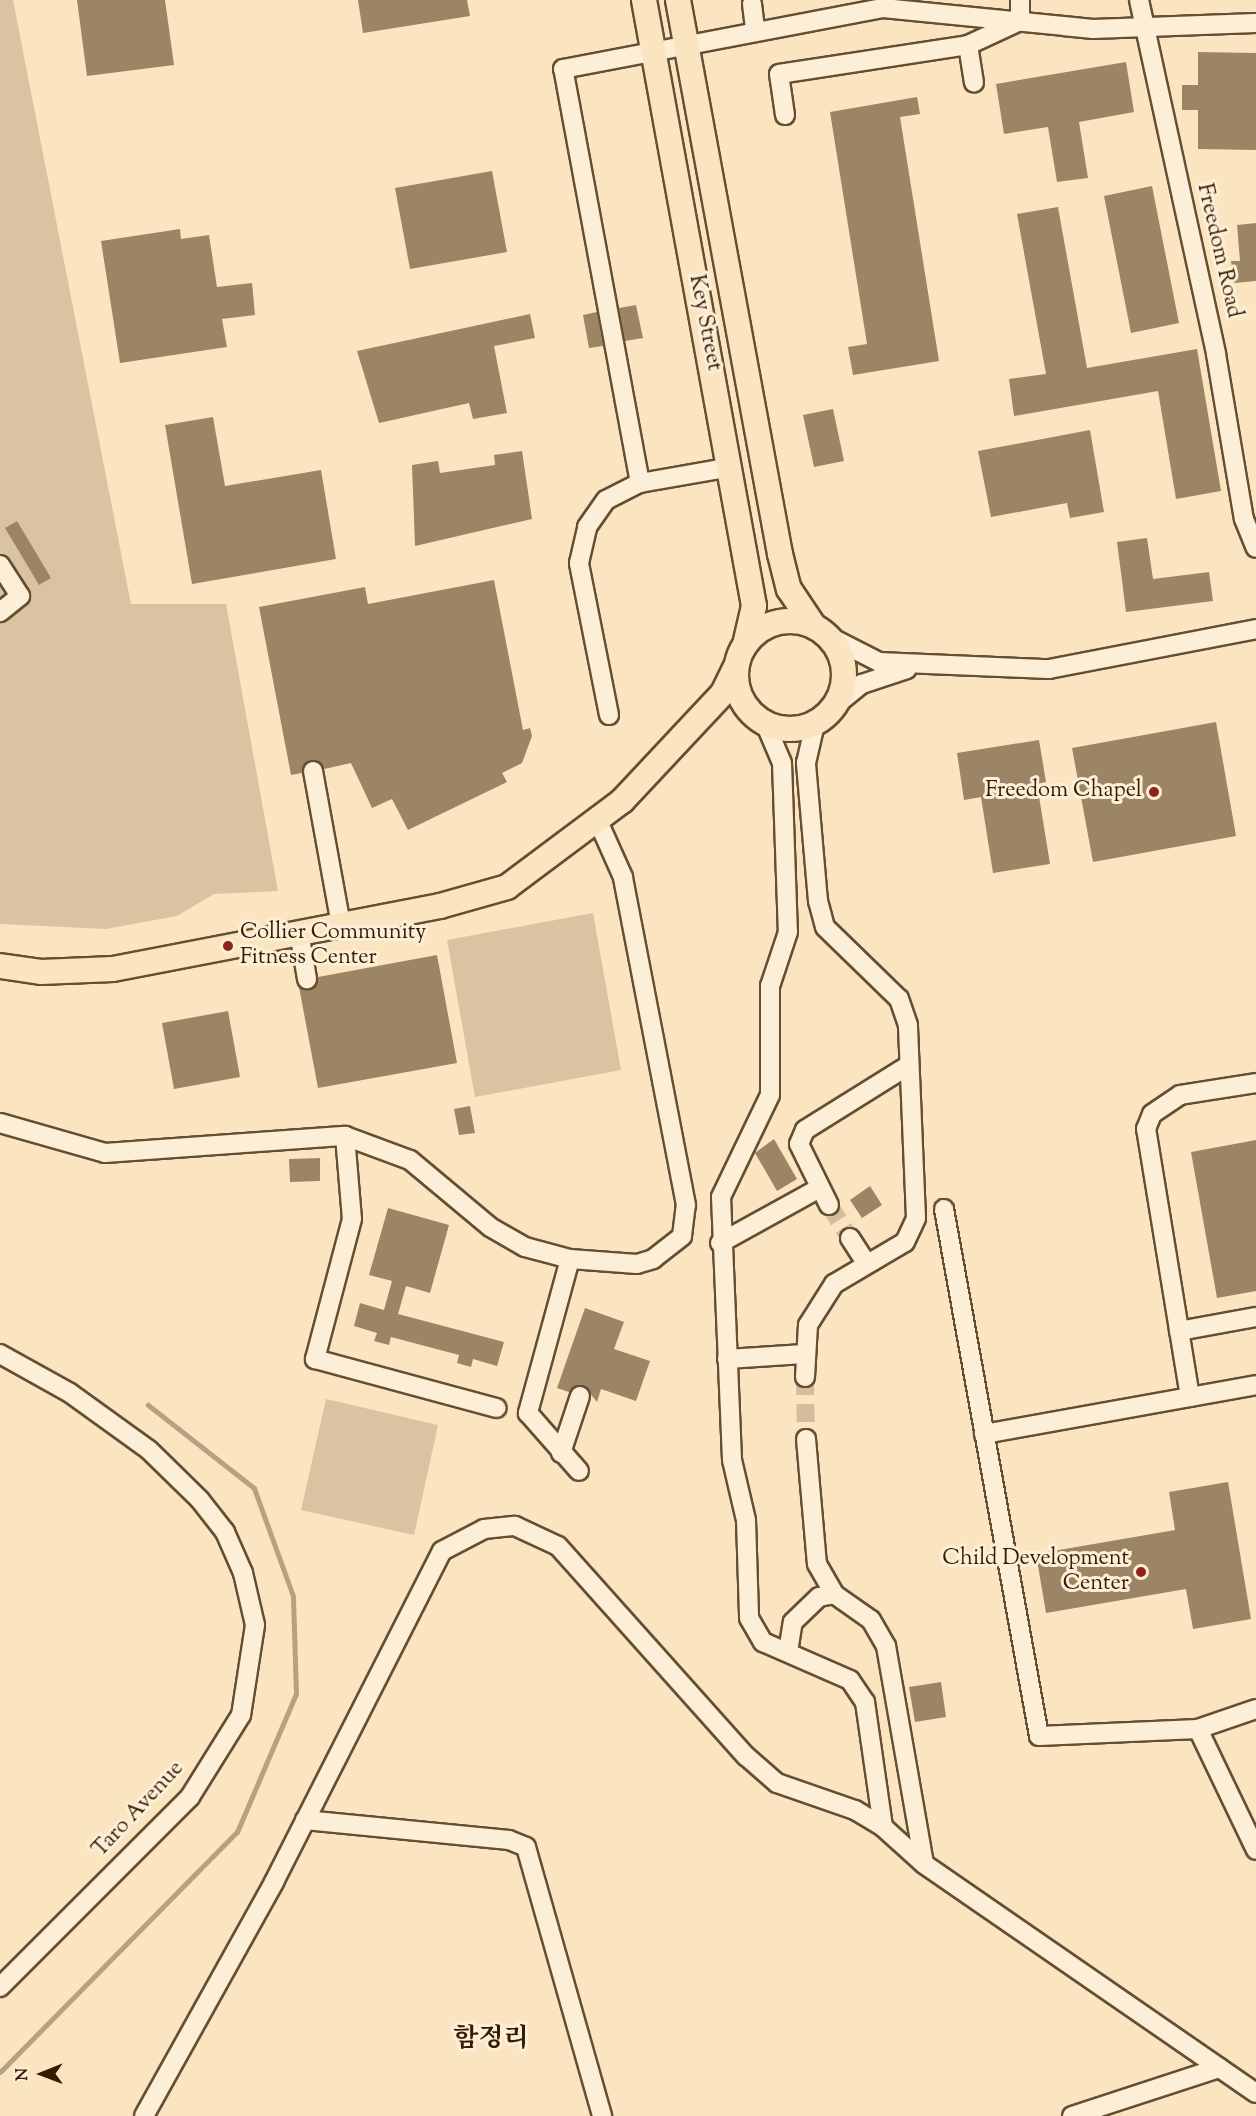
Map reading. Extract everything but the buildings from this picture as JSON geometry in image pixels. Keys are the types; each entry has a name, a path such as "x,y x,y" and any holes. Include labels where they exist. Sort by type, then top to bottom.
{"main road":[{"name":"Key Street","path":"644,0 731,467 754,606 741,654"},
{"name":"Key Street","path":"678,0 780,554 789,590 822,631"},
{"path":"0,966 41,972 113,969 341,925 507,887 598,821 695,720 723,693 741,654 768,625 798,621 822,631 844,669 837,704 815,724 798,729 732,707 695,720"},
{"path":"741,654 740,697 757,717"}],"street":[{"path":"1020,0 1020,21"},
{"name":"Freedom Road","path":"1139,0 1143,28 1216,354 1235,506 1256,548"},
{"path":"752,4 755,28"},
{"path":"640,483 563,69 755,28 883,8 1020,21 1143,28 1256,23"},
{"path":"786,115 779,75 968,45 1020,21"},
{"path":"968,45 974,83"},
{"path":"609,715 579,563 588,527 606,500 640,483 731,467"},
{"path":"0,566 20,596 0,612"},
{"path":"822,631 879,662 1049,669 1256,629"},
{"path":"837,704 889,672 926,665"},
{"path":"757,717 782,763 788,932 770,986 770,1095 721,1197 720,1243 732,1460 746,1520 748,1618 763,1642 850,1680 865,1702 883,1827"},
{"path":"805,1377 804,1354 808,1325 834,1284 905,1242 916,1218 908,1024 899,999 825,927 806,763 815,724"},
{"path":"313,771 341,925"},
{"path":"0,1123 105,1154 345,1136 410,1160 490,1227 525,1247 570,1259 637,1264 653,1259 682,1236 686,1205 623,877 598,821"},
{"path":"299,932 307,979"},
{"path":"829,1205 818,1189 799,1144 805,1130 909,1065"},
{"path":"1191,1397 1146,1129 1152,1114 1180,1095 1256,1083"},
{"path":"345,1136 352,1219 315,1359 496,1408"},
{"path":"720,1243 818,1189"},
{"path":"944,1209 1039,1736 1198,1729 1256,1709"},
{"path":"850,1238 867,1264"},
{"path":"570,1259 528,1398 534,1424 579,1472"},
{"path":"1179,1331 1256,1317"},
{"name":"Taro Avenue","path":"0,1354 70,1393 149,1450 200,1500 225,1532 243,1573 255,1625 241,1715 190,1797 0,1987"},
{"path":"727,1359 804,1354"},
{"path":"984,1434 1256,1385"},
{"path":"561,1453 580,1396"},
{"path":"806,1439 817,1564 834,1594 870,1620 886,1646 924,1864"},
{"path":"144,2116 305,1820 442,1551 484,1529 515,1526 558,1546 746,1756 777,1783 855,1810 883,1827 924,1864 1256,2093"},
{"path":"788,1652 794,1622 819,1597 834,1594"},
{"path":"1198,1729 1256,1850"},
{"path":"305,1820 508,1840 526,1846 602,2116"},
{"path":"1072,2116 1219,2068"}],"shaded area":[{"path":"0,0 13,0 131,604 226,604 278,891 214,894 177,916 106,929 0,924"},
{"path":"593,913 621,1070 475,1097 447,940"},
{"path":"326,1399 438,1425 414,1535 301,1510"}],"waterway":[{"path":"0,2072 237,1832 296,1694 293,1596 254,1488 148,1405"}],"tunnel":[{"path":"829,1205 850,1238"},
{"path":"805,1377 806,1439"}],"place":[{"name":"Freedom Chapel","path":"1154,792"},
{"name":"Collier Community Fitness Center","path":"228,946"},
{"name":"Child Development Center","path":"1141,1572"}],"district":[{"name":"함정리","path":"491,2040"}]}
